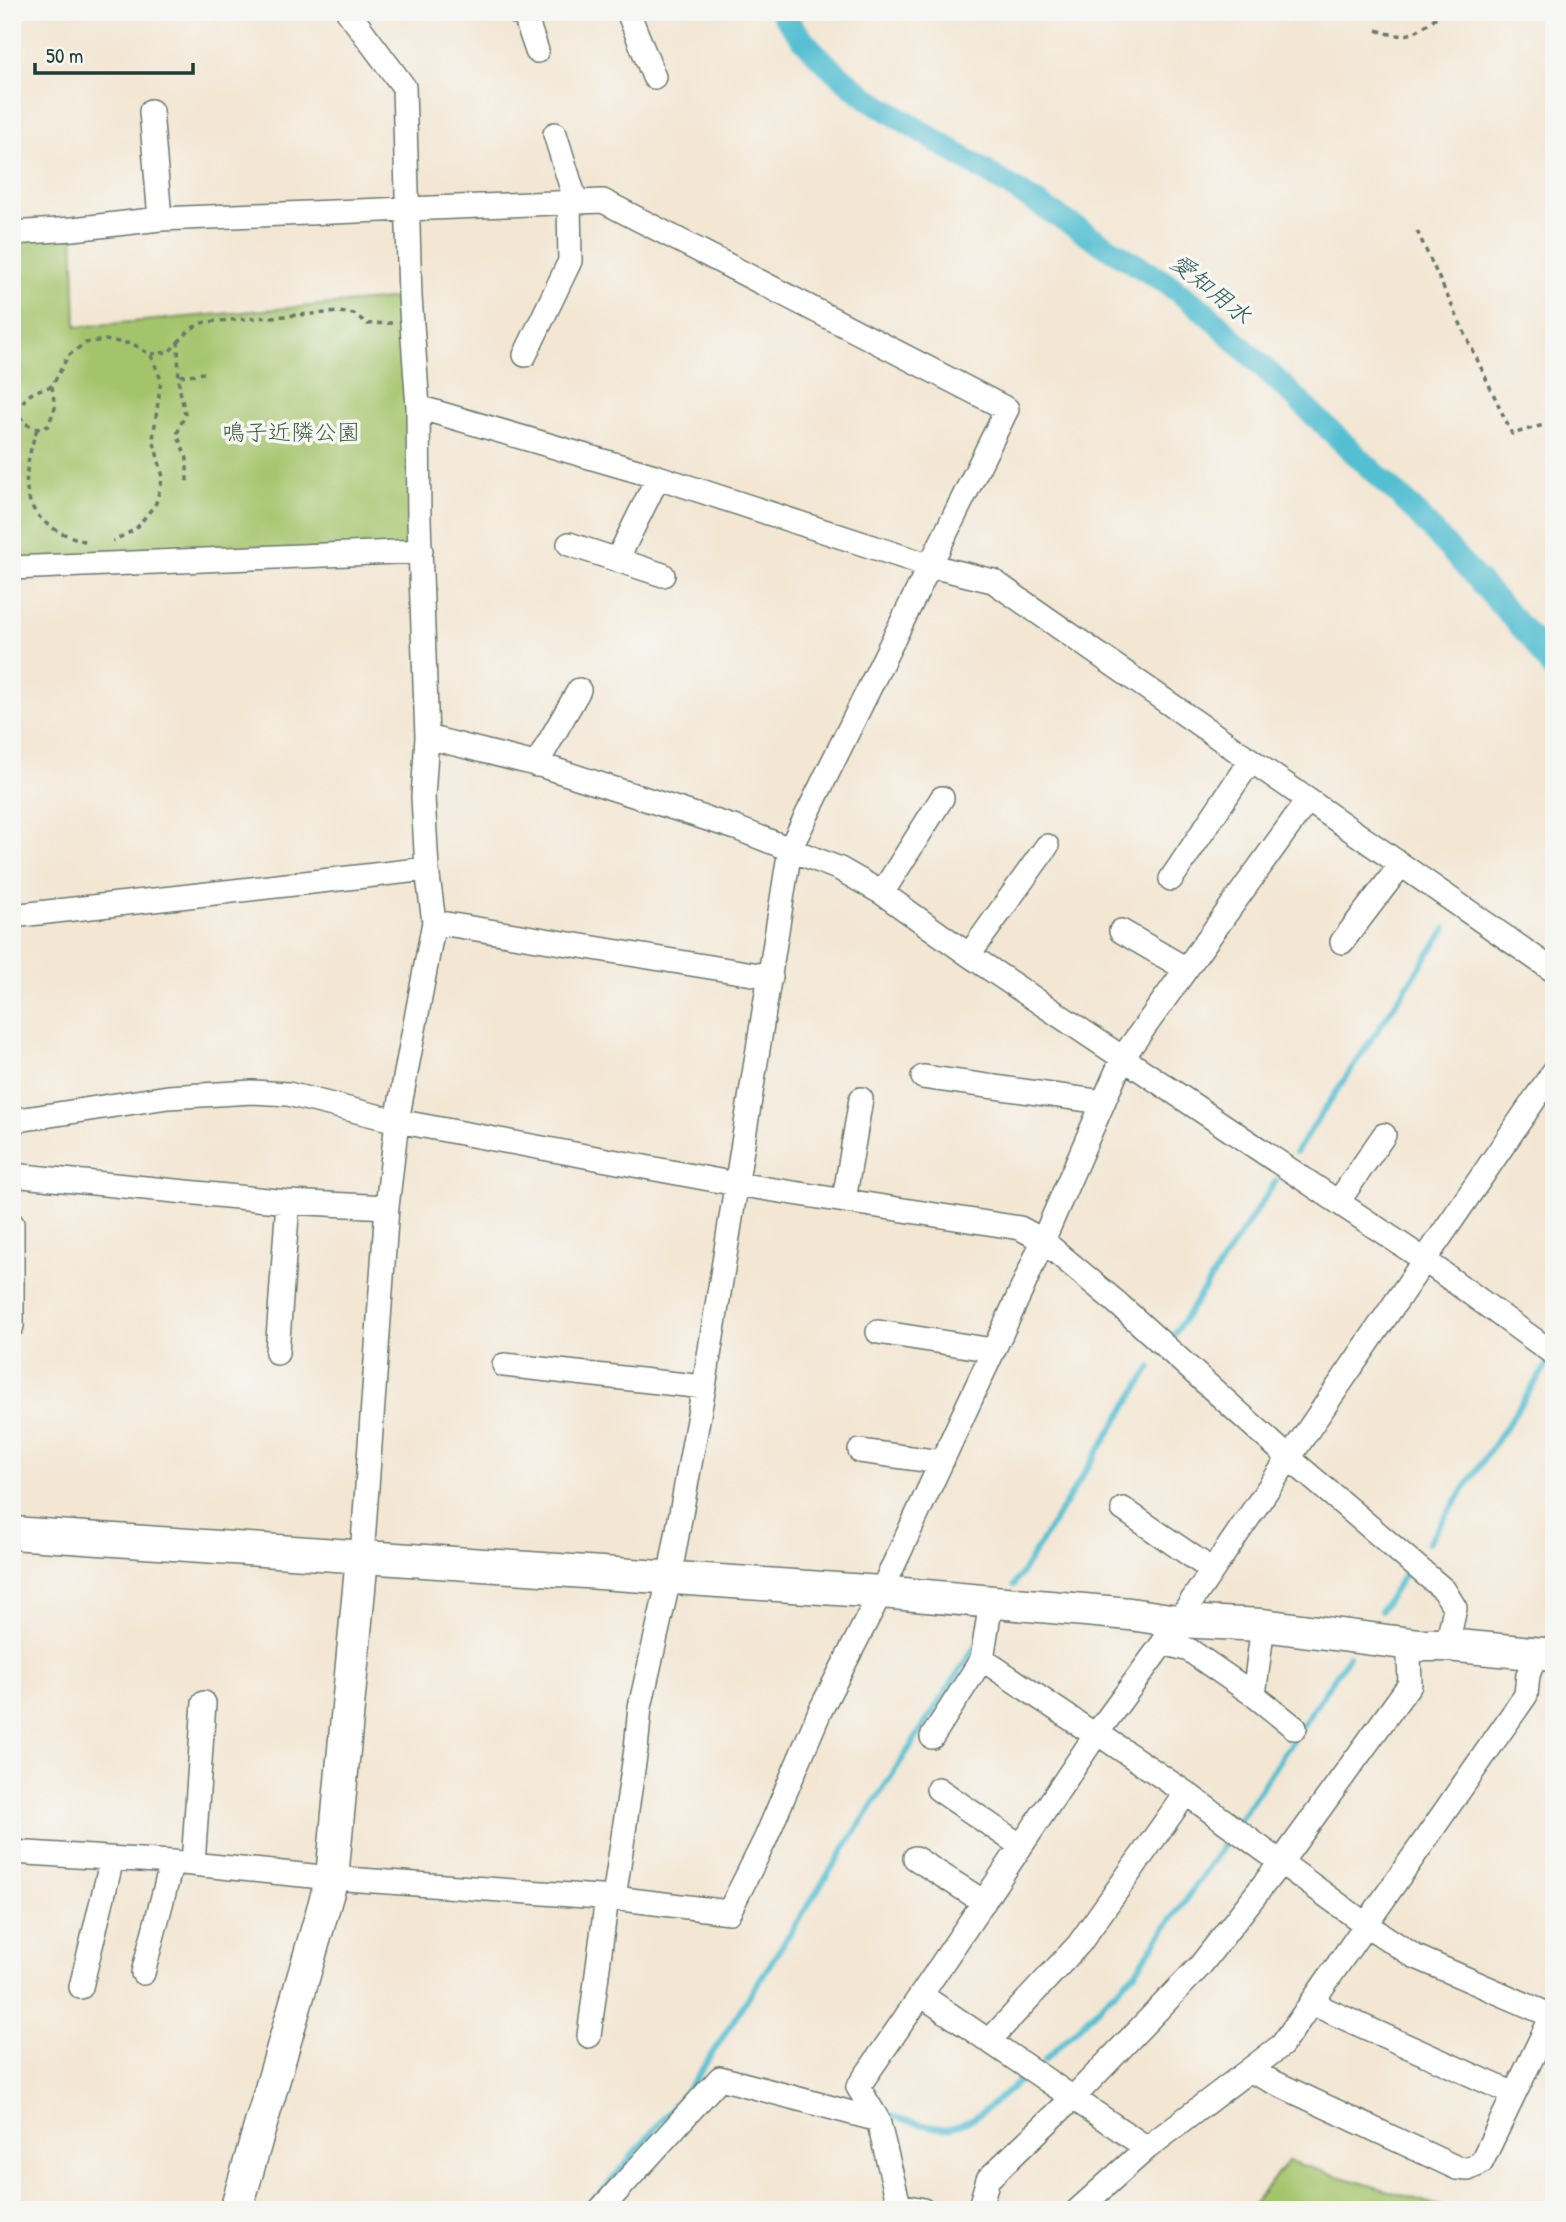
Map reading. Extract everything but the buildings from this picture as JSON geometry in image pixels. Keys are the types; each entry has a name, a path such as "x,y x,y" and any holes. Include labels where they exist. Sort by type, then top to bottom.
{"street":[{"path":"236,2210 332,1878 362,1557 387,1207 397,1121 434,922 427,869 423,797 426,737 418,407 414,323 410,297 404,87 348,12"},
{"path":"516,12 525,16 537,51"},
{"path":"628,12 654,77"},
{"path":"151,111 160,219"},
{"path":"525,355 570,261 573,202 555,134"},
{"path":"12,233 160,219 603,201 1007,409 790,849 704,1387 669,1579 640,1706 636,1749 589,2036"},
{"path":"418,407 658,477 931,566 993,581 1554,971"},
{"path":"617,560 658,477"},
{"path":"569,544 663,575"},
{"path":"12,568 421,551"},
{"path":"536,765 579,690"},
{"path":"426,737 536,765 736,828 840,869 882,893 969,955 1423,1259 1554,1354"},
{"path":"1171,879 1250,761"},
{"path":"882,893 942,798"},
{"path":"12,1852 183,1863 332,1878 611,1898 729,1912 765,1840 820,1711 881,1592 993,1350 1124,1057 1307,801"},
{"path":"969,955 1047,846"},
{"path":"1342,942 1400,866"},
{"path":"12,916 427,869"},
{"path":"434,922 771,977"},
{"path":"1121,931 1186,969"},
{"path":"923,2210 899,2204 878,2120 858,2087 1096,1734 1170,1632 1554,1071"},
{"path":"923,1077 1103,1102"},
{"path":"12,1121 168,1097 252,1092 288,1094 397,1121 736,1184 1020,1228 1042,1240 1116,1302 1289,1458 1444,1590 1455,1608 1433,1645 1409,1657 1410,1684 1281,1862 1200,1966 1073,2098 988,2179 979,2210"},
{"path":"844,1200 861,1099"},
{"path":"1338,1202 1384,1135"},
{"path":"12,1175 288,1202 387,1207"},
{"path":"277,1353 288,1202"},
{"path":"12,1224 12,1326"},
{"path":"878,1332 993,1350"},
{"path":"504,1365 704,1387"},
{"path":"860,1451 940,1462"},
{"path":"1123,1509 1212,1570"},
{"path":"12,1533 881,1592 1130,1614 1170,1632 1189,1650 1254,1695 1295,1728"},
{"path":"932,1737 982,1659 991,1602"},
{"path":"1170,1632 1263,1625 1545,1655"},
{"path":"1254,1695 1263,1625"},
{"path":"1077,2210 1147,2148 1282,2045 1526,1695 1528,1675 1545,1655"},
{"path":"982,1659 1186,1793 1365,1924 1414,1956 1553,2014 1482,2162 1468,2169 1457,2168 1250,2071"},
{"path":"143,1973 183,1863 204,1703"},
{"path":"938,1789 1021,1846"},
{"path":"989,2041 1079,1944 1186,1793"},
{"path":"915,1858 984,1902"},
{"path":"81,1987 112,1859"},
{"path":"921,1996 1147,2148"},
{"path":"1311,2003 1514,2095"},
{"path":"600,2210 720,2078 878,2120"}],"path":[{"path":"1377,30 1397,37 1415,33 1443,12"},
{"path":"1417,230 1512,434 1554,422"},
{"path":"151,355 169,352 192,328 205,322 340,312 354,314 368,324 414,323"},
{"path":"52,386 27,394 18,413 24,423 37,429 48,425 55,408 52,386 68,356 85,343 104,340 133,344 151,355 161,380 153,439 163,477 156,503 136,529 112,542"},
{"path":"178,342 179,386 185,414 177,434 187,459 187,482"},
{"path":"180,376 204,373"},
{"path":"37,429 27,459 25,482 30,503 43,520 59,531 87,542 99,542"}],"green space":[{"name":"鳴子近隣公園","path":"73,229 76,327 410,297 421,551 12,568 12,233"},
{"path":"1288,2161 1453,2210 1254,2210 1251,2207"}],"waterway":[{"name":"愛知用水","path":"781,12 822,59 869,99 1169,285 1205,312 1410,506 1531,638 1554,671"},
{"path":"1296,1152 1446,928"},
{"path":"1173,1336 1276,1181"},
{"path":"1428,1543 1551,1359"},
{"path":"1014,1585 1151,1367"},
{"path":"1381,1610 1405,1574"},
{"path":"580,2210 602,2192 695,2080 976,1645"},
{"path":"1239,1821 1349,1656"},
{"path":"1044,2061 1135,1972 1225,1843"},
{"path":"881,2113 925,2126 951,2128 985,2110 1024,2077"}]}
